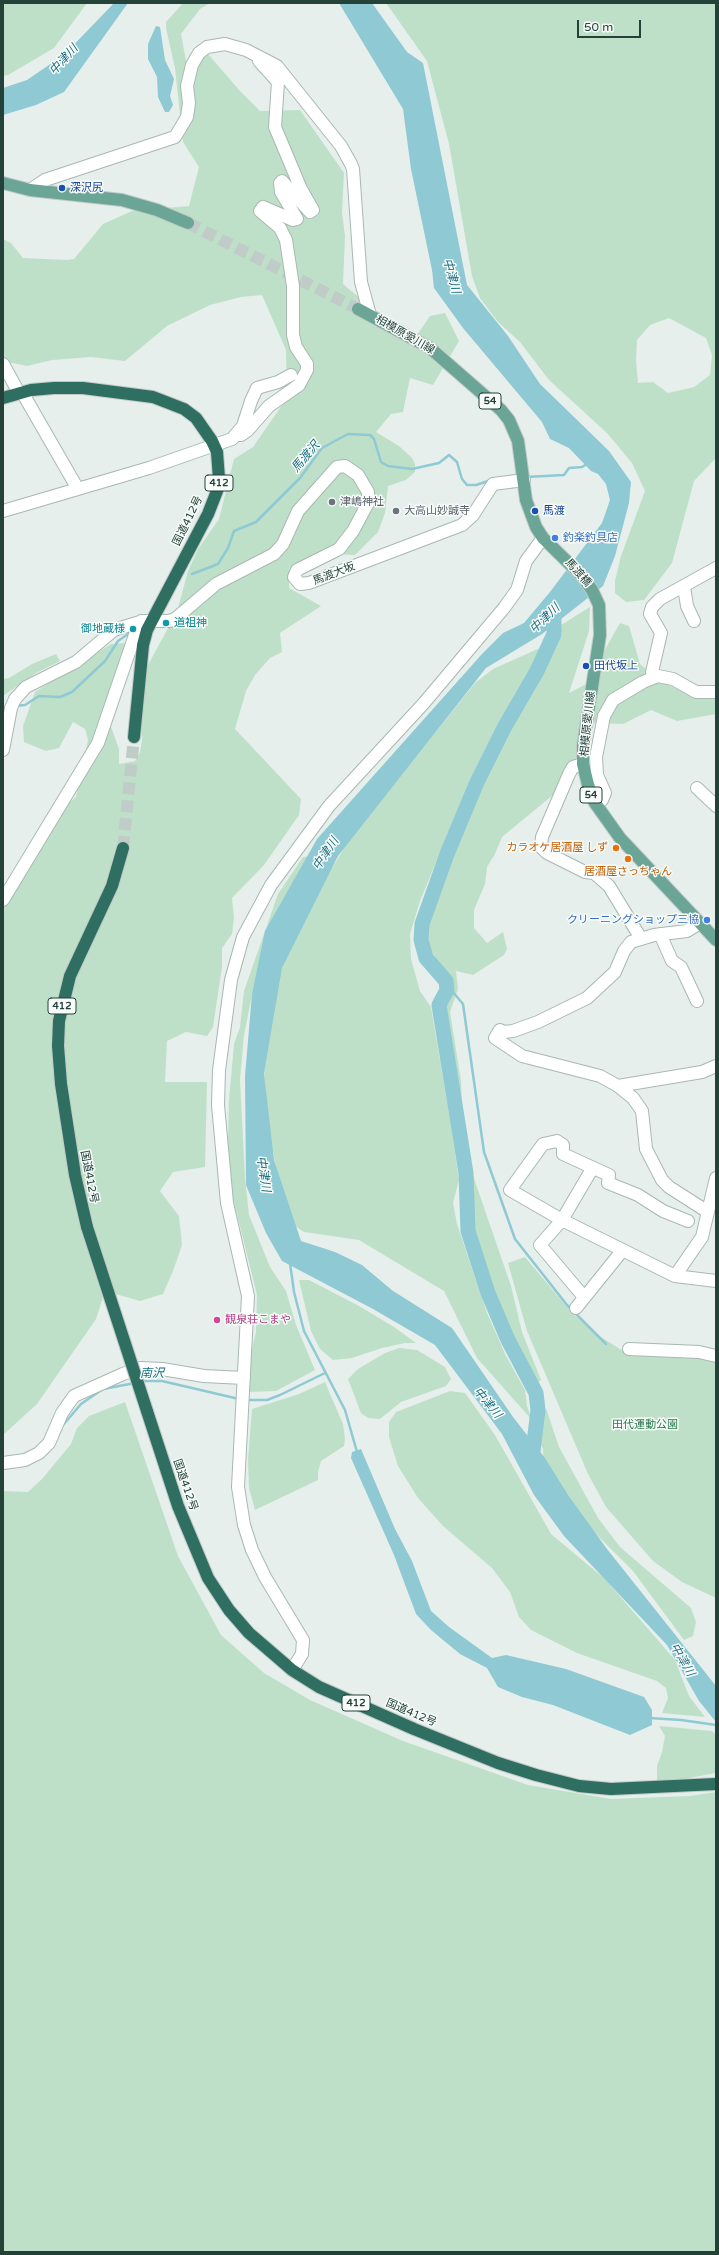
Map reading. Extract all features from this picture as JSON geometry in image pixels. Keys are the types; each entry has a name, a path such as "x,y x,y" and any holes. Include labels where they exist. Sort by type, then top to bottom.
{"highway":[{"name":"国道412号","path":"3,398 21,393 54,388 83,388 153,397 184,409 204,427 214,445 219,466 217,491 208,514 147,621 147,630 140,657 134,736"},
{"name":"国道412号","path":"123,848 112,886 70,976 61,1009 58,1046 59,1071 75,1175 87,1227 178,1506 208,1578 229,1610 248,1633 292,1670 319,1687 414,1729 498,1763 579,1786 611,1789 716,1784"}],"main road":[{"path":"3,183 30,190 122,200 153,209 188,223"},
{"name":"相模原愛川線","path":"358,309 430,348 501,410 509,420 516,434 529,511 547,542"},
{"name":"馬渡橋","path":"547,542 583,577 592,590 599,605"},
{"name":"相模原愛川線","path":"599,605 600,635 584,739 583,764 586,784 595,803 620,838 716,940"}],"street":[{"path":"30,190 45,180 175,137 187,117 189,104 187,86 192,65 199,53 216,44 225,44 246,50 277,66 341,146 351,164 353,169 361,282 370,315"},
{"path":"3,511 149,468 214,445 236,435 241,435 248,430 269,406 299,385 307,370 307,364 296,348 293,335 293,286 286,240 280,228 262,214 260,208 263,207 293,220 297,219 281,192 280,183 282,181 310,212 313,210 301,189 275,127 278,82 264,64 244,54 246,50"},
{"path":"3,364 75,484 75,490"},
{"path":"236,435 243,426 257,388 278,382 290,375"},
{"name":"馬渡大坂","path":"147,621 169,621 175,619 216,584 260,563 274,554 283,544 298,511 337,467 345,466 358,475 368,492 368,503 352,532 339,549 297,570 294,577 300,584 309,583 462,525 473,515 493,484 524,480"},
{"path":"292,1670 302,1654 303,1640 258,1562 248,1538 241,1508 238,1479 248,1296 227,1203 218,1105 219,1070 231,980 243,937 271,885 329,806 424,703 514,594 526,561 547,542"},
{"path":"654,676 652,672 656,662 661,633 650,614 652,607 660,600 716,568"},
{"path":"684,587 687,606 694,622"},
{"path":"3,750 8,717 15,699 26,686 76,662 114,630 147,621"},
{"path":"3,900 98,743 136,632 147,621"},
{"path":"595,803 602,800 605,793 596,775 596,748 606,710 617,697 654,676 670,677 696,692 716,692"},
{"path":"583,764 573,767 569,774 542,837 541,847 547,853 585,872 594,873 609,886 640,938"},
{"path":"697,788 716,806"},
{"path":"700,923 687,931 640,938 627,946 615,972 587,998 538,1022 513,1031 504,1032 500,1030 495,1038 522,1056 600,1076 618,1086 632,1098 642,1111 646,1149 662,1180 711,1215"},
{"path":"660,934 672,961 681,967 697,1001"},
{"path":"618,1086 702,1072 716,1066"},
{"path":"688,1221 663,1210 638,1195 608,1183 609,1175 592,1169 563,1154 563,1145 557,1141 543,1144 510,1190 562,1220 675,1276 716,1281"},
{"path":"584,1297 540,1245 562,1220 592,1169"},
{"path":"675,1276 700,1243 711,1215 716,1178"},
{"path":"576,1308 622,1251"},
{"path":"629,1349 693,1351 716,1356"},
{"path":"3,1463 25,1460 39,1454 49,1443 62,1413 74,1396 140,1368 162,1369 244,1382"}],"green space":[{"path":"3,3 87,3 54,48 8,75 3,76"},
{"path":"183,3 210,3 200,9 181,34 186,61 208,54 240,91 260,111 300,110 344,173 342,213 345,236 343,284 361,299 369,322 417,335 430,316 445,313 459,341 433,385 410,378 403,412 391,414 376,432 399,446 412,458 415,464 415,472 406,480 388,486 385,513 378,532 355,555 326,554 309,559 289,569 289,588 321,606 280,633 282,652 270,658 255,675 246,691 235,729 301,799 299,815 264,865 232,898 234,917 232,934 222,948 222,967 213,1027 207,1036 186,1032 167,1041 165,1082 207,1082 205,1167 173,1172 160,1191 179,1216 182,1245 173,1271 163,1294 140,1301 105,1291 96,1319 37,1404 3,1435 3,909 51,818 76,797 88,740 85,729 73,722 59,748 46,751 24,742 23,726 35,692 111,644 125,643 110,724 119,749 119,764 135,761 140,752 142,740 140,711 143,674 177,612 188,571 198,549 219,519 234,459 253,447 287,398 286,350 262,295 241,297 210,305 167,326 125,361 91,357 52,360 27,366 3,361 3,239 11,243 23,258 74,259 103,224 132,211 189,206 199,167 183,142 175,68 166,28 166,22"},
{"path":"386,3 716,3 716,458 694,481 672,563 644,600 626,602 615,593 615,581 621,556 645,491 632,463 607,433 549,380 520,342 498,322 480,298 472,276 449,144 427,61","holes":["669,318 706,338 712,355 710,375 694,387 668,393 653,382 638,383 636,360 637,340 650,325"]},
{"path":"590,607 589,631 569,693 598,678 603,653 620,623 629,626 640,664 661,681 688,695 716,696 716,714 677,721 651,710 623,724 595,723 580,733 576,759 571,762 553,795 502,837 495,854 487,867 485,884 474,910 474,928 487,943 503,932 507,949 504,955 473,975 456,971 458,989 450,1012 461,1081 462,1105 457,1105 444,1013 454,988 445,971 427,946 430,906 475,795 500,743 537,678 561,625"},
{"path":"540,648 531,674 491,738 470,780 420,901 410,934 411,959 420,991 431,1007 451,1126 459,1180 453,1203 457,1224 487,1313 506,1356 525,1390 527,1406 532,1420 477,1358 444,1291 359,1240 304,1232 292,1224 278,1179 268,1124 264,1069 270,1012 291,936 349,840 475,683 493,669"},
{"path":"56,654 60,661 36,673 3,696 3,679 9,678 32,664"},
{"path":"311,856 261,957 244,1035 240,1080 245,1178 249,1215 270,1267 286,1291 296,1325 315,1370 276,1391 249,1392 251,1353 256,1332 257,1295 232,1194 228,1146 229,1100 234,1044 240,1027 244,991 278,894 303,857"},
{"path":"467,1158 511,1286 522,1332 541,1380 536,1384 511,1337 472,1227"},
{"name":"田代運動公園","path":"525,1257 572,1313 596,1334 628,1354 698,1356 716,1360 716,1598 682,1582 653,1561 606,1507 588,1474 527,1331 508,1263"},
{"path":"299,1280 309,1280 359,1306 394,1327 416,1343 405,1343 382,1348 352,1358 333,1360 320,1349 311,1331"},
{"path":"399,1348 417,1350 445,1367 451,1379 446,1386 401,1402 380,1419 368,1418 361,1413 348,1379 358,1369 385,1353"},
{"path":"325,1382 343,1424 345,1439 344,1446 321,1461 318,1472 318,1480 255,1510 249,1488 248,1460 252,1409 299,1394"},
{"path":"450,1391 465,1393 495,1435 551,1534 605,1579 675,1660 689,1696 705,1717 662,1713 668,1698 666,1688 657,1681 577,1653 531,1630 519,1617 510,1592 492,1568 443,1526 418,1498 398,1466 389,1437 389,1422 396,1412"},
{"path":"125,1402 178,1556 221,1635 264,1673 310,1700 403,1741 528,1785 611,1799 690,1796 716,1792 716,2252 3,2252 3,1491 28,1492 42,1479 71,1444 77,1428 89,1416"},
{"path":"546,1408 559,1447 598,1518 620,1547 691,1608 696,1622 693,1636 684,1640 633,1571 578,1516 544,1466 543,1449 538,1438"},
{"path":"659,1726 712,1731 716,1735 716,1773 657,1784 657,1766 662,1752 665,1736"}],"water":[{"name":"中津川","path":"114,3 128,3 64,92 36,105 3,115 3,88 27,80 65,54"},
{"name":"中津川","path":"339,3 372,3 407,52 423,63 467,285 508,336 540,384 609,451 631,482 629,503 615,556 603,586 542,634 486,668 338,856 282,968 264,1073 274,1160 301,1241 335,1252 362,1265 393,1291 452,1328 513,1417 545,1458 568,1495 607,1549 716,1686 716,1722 699,1701 667,1645 564,1536 534,1495 502,1434 435,1345 373,1309 282,1261 266,1233 246,1185 245,1076 252,994 265,931 317,839 482,654 503,633 524,623 550,592 602,523 610,500 606,484 598,474 591,471 569,448 550,439 542,422 463,328 434,288 432,270 411,169 403,109"},
{"path":"156,26 160,27 165,60 174,79 170,96 173,105 169,112 165,112 158,97 157,77 148,59 148,44"},
{"path":"361,1449 395,1529 412,1561 431,1611 449,1627 492,1658 506,1655 566,1669 644,1697 652,1710 652,1725 630,1735 553,1705 522,1697 498,1687 487,1668 460,1654 431,1630 416,1614 394,1555 351,1458 352,1452"}],"waterway":[{"name":"馬渡沢","path":"192,574 218,564 228,548 234,531 256,522 300,478 322,448 348,434 370,435 374,439 381,462 388,466 412,469 439,463 449,455 457,462 462,479 467,485 476,485 491,480"},
{"name":"馬渡沢","path":"526,477 564,475 569,468 582,467 587,464"},
{"name":"中津川","path":"527,1461 533,1451 538,1410 536,1393 508,1340 488,1293 468,1231 466,1173 439,1005 447,990 446,981 426,958 421,940 422,924 447,854 477,782 504,728 537,671 554,634 554,611"},
{"name":"馬渡沢","path":"15,706 25,705 39,696 60,697 72,692 105,661 118,641 131,632"},
{"path":"447,985 463,1004 484,1152 515,1239 567,1305 606,1344"},
{"path":"290,1263 294,1292 304,1331 345,1410 357,1452"},
{"name":"南沢","path":"245,1400 267,1400 325,1373"},
{"name":"南沢","path":"142,1381 162,1381 239,1399"},
{"name":"南沢","path":"63,1425 81,1404 103,1389 135,1383"},
{"name":"南沢","path":"3,1469 20,1466"},
{"path":"649,1718 681,1720 716,1725"}],"tunnel":[{"path":"188,223 358,309"},
{"path":"123,848 134,737"}],"place":[{"name":"深沢尻","path":"62,188"},
{"name":"津嶋神社","path":"332,502"},
{"name":"大高山妙誠寺","path":"396,511"},
{"name":"馬渡","path":"535,511"},
{"name":"釣楽釣具店","path":"555,538"},
{"name":"道祖神","path":"166,623"},
{"name":"御地蔵様","path":"133,629"},
{"name":"田代坂上","path":"586,666"},
{"name":"カラオケ居酒屋 しず","path":"616,848"},
{"name":"居酒屋さっちゃん","path":"628,859"},
{"name":"クリーニングショップ三協","path":"707,920"},
{"name":"観泉荘こまや","path":"217,1320"}]}
